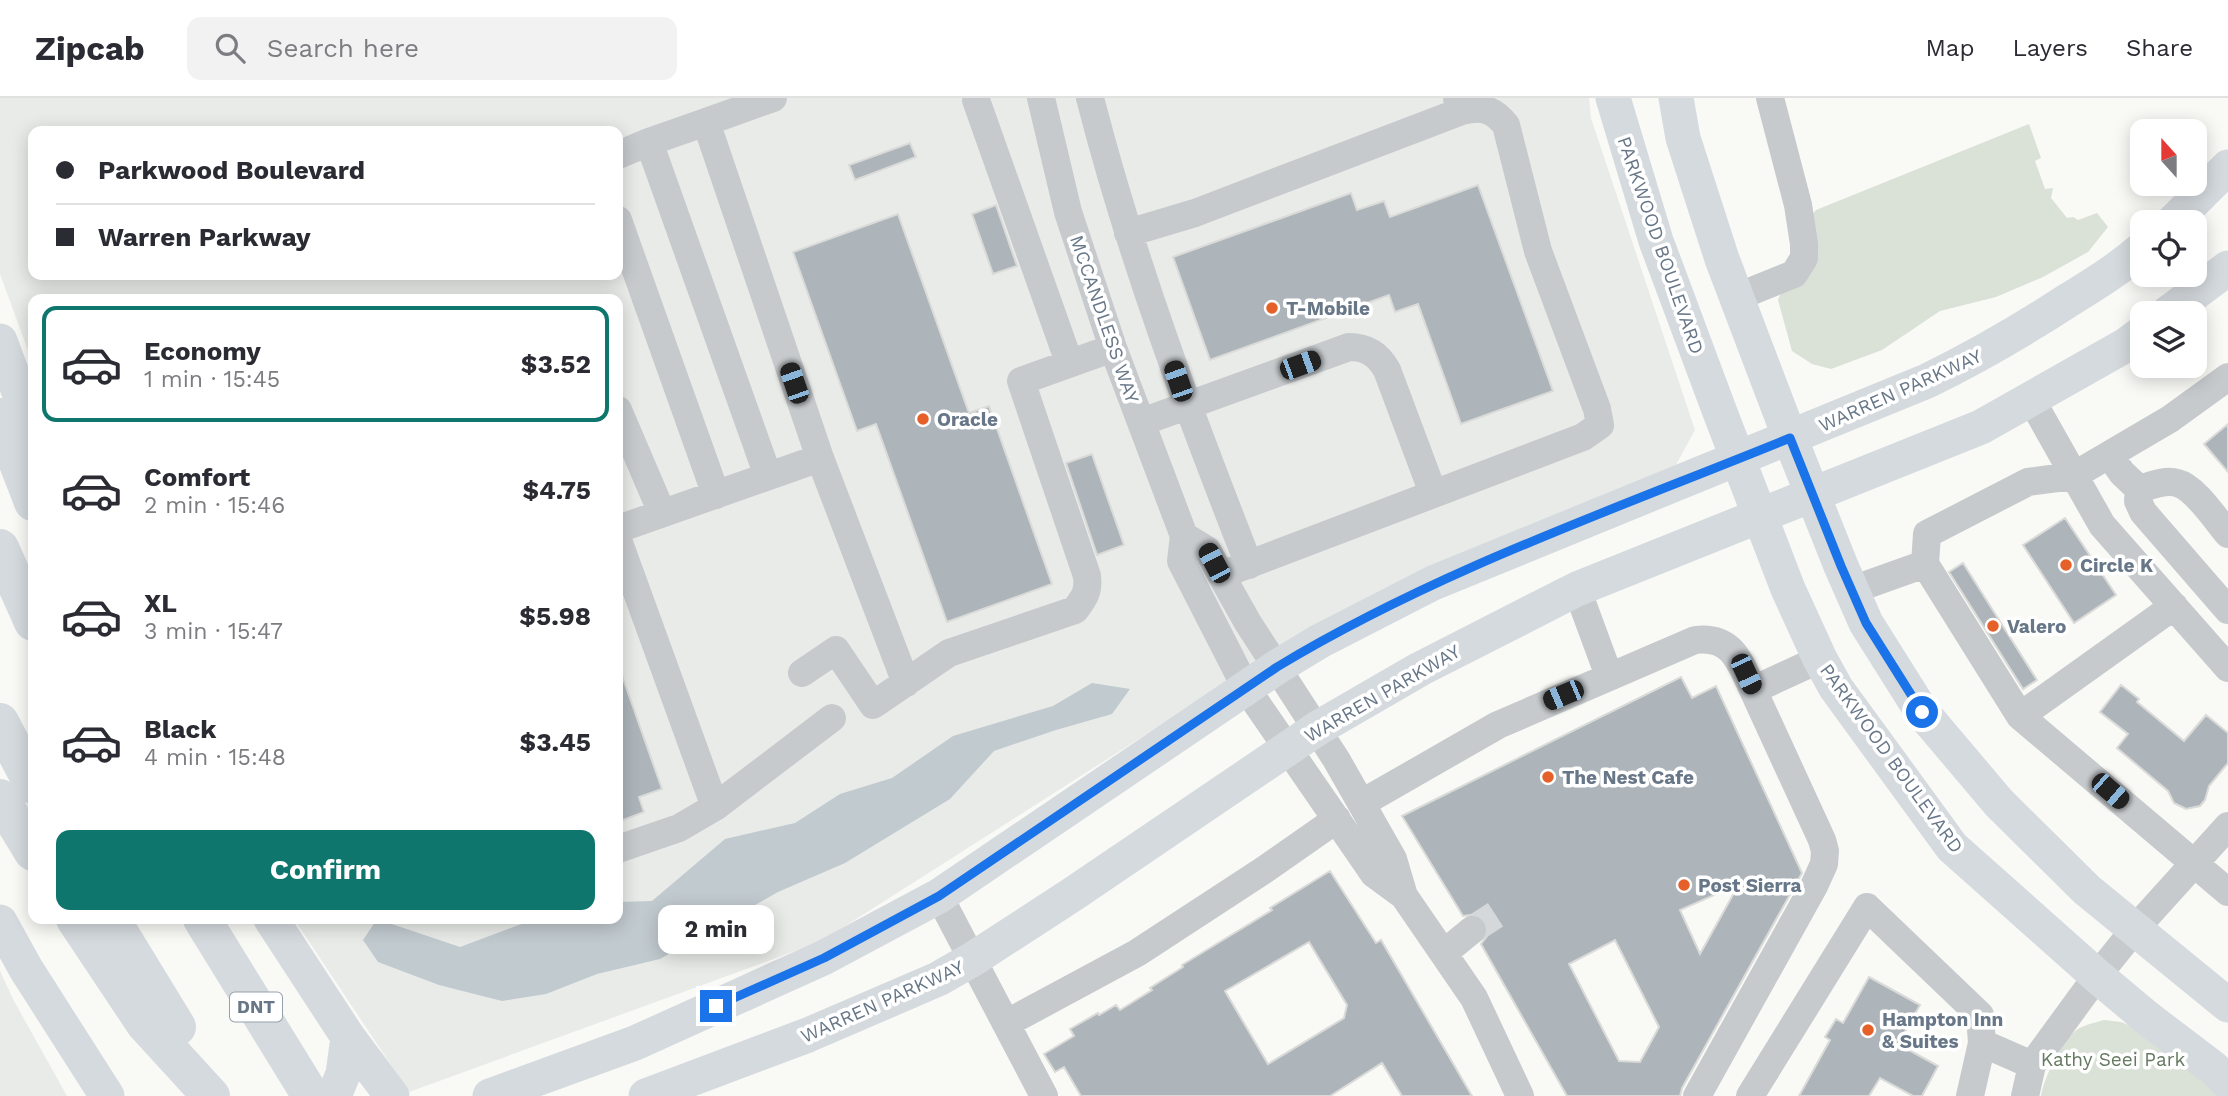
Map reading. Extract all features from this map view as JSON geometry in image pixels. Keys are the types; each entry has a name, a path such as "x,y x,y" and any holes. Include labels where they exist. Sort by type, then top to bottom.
{"highway":[{"path":"0,417 28,489"},
{"path":"0,548 28,611"},
{"path":"0,722 28,775"},
{"path":"0,798 28,844"},
{"path":"78,924 145,1024 211,1096"},
{"path":"114,924 219,1096"},
{"name":"DNT","path":"205,924 311,1096"}],"main road":[{"name":"PARKWOOD BOULEVARD","path":"1613,98 1656,240 1738,459 1788,589 1836,688 1952,847 2096,976 2228,1082"},
{"path":"1676,98 1682,138 1737,297 1790,438 1866,623 1922,712 1999,803 2087,890 2228,1005"},
{"path":"2185,210 2228,167"},
{"name":"WARREN PARKWAY","path":"490,1096 645,1038 824,958 939,896 1277,667 1320,641 1433,583 1885,400 1979,355 2130,260"},
{"path":"2184,301 2228,268"},
{"path":"0,341 28,417"},
{"name":"WARREN PARKWAY","path":"646,1096 808,1035 938,979 973,959 1318,728 1420,669 1577,589 1981,428 2130,342"},
{"path":"0,922 26,969 107,1096"},
{"path":"274,924 348,1037 392,1096"},
{"path":"334,1096 344,1074 348,1037"}],"street":[{"path":"623,153 773,98"},
{"name":"MCCANDLESS WAY","path":"1041,98 1068,212 1113,348 1184,536 1181,561 1246,688 1374,874 1404,896"},
{"path":"1090,98 1128,233 1187,406 1250,565"},
{"path":"1737,297 1794,274 1804,258 1798,205 1770,98"},
{"path":"977,99 1069,362"},
{"path":"1128,233 1195,213 1460,104 1490,110 1506,125 1538,251 1597,409 1600,425 1583,438 1221,575"},
{"path":"706,122 820,458 906,683"},
{"path":"649,142 768,476"},
{"path":"623,234 716,495"},
{"path":"1142,422 1349,347 1362,347 1381,359 1387,370 1433,493"},
{"path":"802,673 836,650 873,705 949,653 1075,611 1085,597 1088,588 1087,576 1021,381 1113,348"},
{"path":"2228,377 2169,419 2073,476 2028,482 1927,534 1925,564 2020,716 2228,892"},
{"path":"2031,399 2102,525 2228,668"},
{"path":"623,422 662,513"},
{"path":"2110,456 2122,473 2139,489"},
{"path":"623,527 820,458"},
{"path":"2139,489 2165,482 2177,482 2191,490 2228,534"},
{"path":"2139,489 2138,501 2143,512 2228,610"},
{"path":"1184,536 1207,550 1277,667 1318,728 1393,859 1404,896 1474,998 1520,1096"},
{"path":"623,554 715,807"},
{"path":"1852,590 1925,564"},
{"path":"1577,589 1609,676"},
{"path":"2020,716 2174,606"},
{"path":"1362,803 1447,757 1498,725 1690,642 1710,639 1722,643 1734,653 1822,841 1825,851 1824,864 1697,1096"},
{"path":"1753,690 1820,659"},
{"path":"623,847 679,828 715,807 832,718"},
{"path":"1007,1023 1137,953 1337,819"},
{"path":"2025,1096 2032,1065 2096,976 2228,826"},
{"path":"939,896 1044,1096"},
{"path":"1750,1096 1867,907 1980,1015 1982,1043 1970,1096"},
{"path":"1444,953 1472,930"},
{"path":"1982,1043 2032,1065"}],"shaded area":[{"path":"0,98 1589,98 1591,118 1695,430 1673,470 1211,693 820,942 409,1092 297,924 623,924 623,294 28,294 28,350 0,274"},
{"path":"1092,683 1130,689 1112,714 994,751 950,799 845,863 778,892 660,959 597,974 546,994 502,1001 439,985 378,962 363,940 374,924 392,924 460,947 522,924 623,924 623,902 652,901 725,839 795,823 840,794 892,778 953,736 1053,706"},
{"path":"0,971 14,1001 67,1096 0,1096"}],"green space":[{"path":"2029,124 2041,158 2035,161 2045,189 2053,188 2051,198 2067,218 2078,220 2097,213 2108,227 2088,252 2043,277 1996,297 1940,311 1882,350 1831,369 1812,364 1792,351 1778,300 1816,210"},
{"name":"Kathy Seei Park","path":"2104,1020 2121,1022 2136,1028 2220,1096 2041,1096 2045,1080 2063,1045 2074,1032 2088,1024"}],"building":[{"path":"910,143 916,157 855,180 849,165"},
{"name":"T-Mobile","path":"1478,185 1553,391 1461,424 1418,304 1395,312 1389,295 1210,360 1173,257 1351,193 1357,210 1384,201 1390,217"},
{"path":"996,205 1017,266 993,274 972,214"},
{"name":"Oracle","path":"898,214 969,413 989,406 1052,584 947,622 876,424 857,431 793,252"},
{"path":"2228,424 2228,472 2204,444"},
{"path":"1092,454 1124,545 1097,555 1066,463"},
{"name":"Circle K","path":"2065,518 2116,595 2074,623 2023,545"},
{"name":"Valero","path":"1963,563 2037,680 2023,689 1949,572"},
{"name":"Post Sierra","path":"1681,677 1692,698 1716,686 1802,873 1680,1096 1567,1096 1481,944 1488,935 1485,920 1477,914 1463,916 1402,816","holes":["1739,884 1700,954 1680,910","1615,940 1659,1027 1640,1062 1619,1061 1569,964"]},
{"path":"623,678 662,789 639,797 644,812 623,820"},
{"path":"2121,685 2184,741 2206,715 2228,733 2228,763 2209,786 2200,806 2186,809 2174,803 2168,791 2117,748 2128,734 2100,712"},
{"path":"1330,871 1376,943 1381,940 1472,1096 1402,1096 1382,1063 1330,1096 1081,1096 1064,1067 1055,1072 1044,1054 1074,1036 1070,1029 1116,1005 1120,1010 1152,990 1150,988 1183,967 1182,965 1272,910 1270,908","holes":["1309,942 1347,1005 1344,1018 1268,1064 1225,991"]},
{"name":"Hampton Inn & Suites","path":"1869,977 1920,1005 1898,1044 1938,1066 1922,1096 1913,1096 1880,1078 1869,1096 1799,1096 1830,1040 1825,1037 1836,1019 1843,1023"}],"tunnel":[{"path":"1472,930 1503,910"}],"place":[{"name":"T-Mobile","path":"1272,308"},
{"name":"Oracle","path":"923,419"},
{"name":"Circle K","path":"2066,565"},
{"name":"Valero","path":"1993,626"},
{"name":"The Nest Cafe","path":"1548,777"},
{"name":"Post Sierra","path":"1684,885"},
{"name":"Hampton Inn & Suites","path":"1868,1030"}],"route":[{"path":"716,1006 824,958 939,896 1277,667 1376,611 1490,559 1790,438 1866,623 1922,712"}]}
